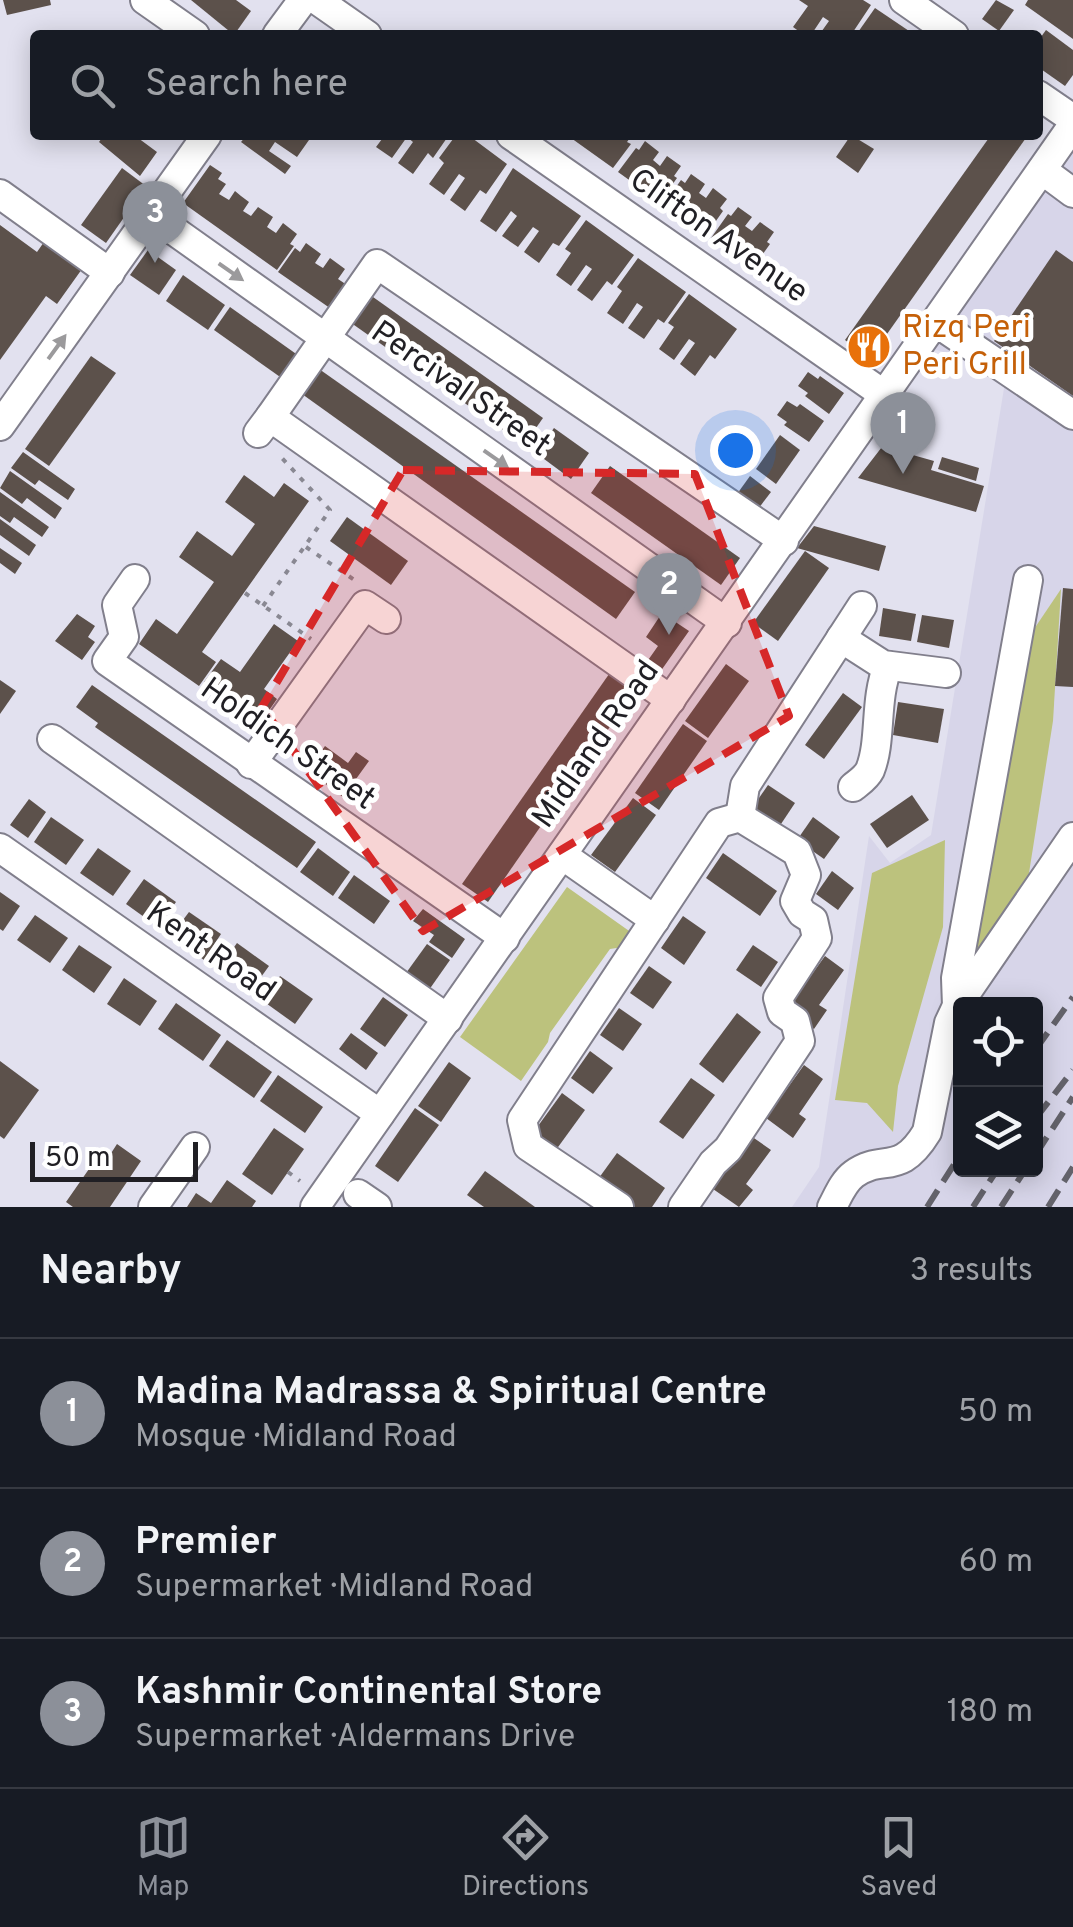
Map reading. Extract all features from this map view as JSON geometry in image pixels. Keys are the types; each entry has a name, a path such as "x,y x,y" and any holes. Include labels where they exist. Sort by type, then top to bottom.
{"street":[{"path":"145,0 188,30"},
{"path":"282,30 303,0"},
{"path":"316,0 360,30"},
{"path":"904,0 947,30"},
{"path":"1043,99 1073,122"},
{"name":"Midland Road","path":"310,1196 380,1114 886,396 1073,122"},
{"path":"0,426 204,140"},
{"name":"Clifton Avenue","path":"518,140 886,396"},
{"path":"1042,170 1073,193"},
{"path":"0,194 110,273"},
{"name":"Percival Street","path":"152,215 727,623"},
{"path":"671,700 264,425 377,264 784,542"},
{"path":"937,322 1073,415"},
{"name":"Holdich Street","path":"135,579 117,605 124,637 108,662 505,938"},
{"path":"956,997 956,978 1028,580"},
{"path":"740,816 745,786 862,606"},
{"path":"251,764 332,653 376,612"},
{"path":"841,638 878,662 946,673"},
{"path":"853,787 871,765 880,689 878,662"},
{"path":"52,739 448,1018"},
{"path":"619,1207 528,1146 522,1120 719,823 740,816"},
{"path":"682,1207 728,1149 800,1040 796,1022 782,1012 778,998 817,938 813,920 802,913 795,900 806,875 797,852 740,816"},
{"path":"962,997 1073,837"},
{"name":"Kent Road","path":"0,848 380,1114"},
{"path":"562,855 654,920"},
{"path":"832,1207 854,1174 866,1167 897,1162 920,1144 927,1132 953,1012"},
{"path":"154,1207 195,1148"}],"path":[{"path":"263,606 330,510 264,425"},
{"path":"306,548 362,586 376,612"},
{"path":"246,593 332,653"},
{"path":"288,1172 310,1196"}],"highlighted area":[{"path":"403,470 695,474 789,716 423,931 262,707"}],"shaded area":[{"path":"1073,153 1073,1207 792,1207 819,1167 869,836 890,863 931,835 1007,370 933,349"}],"green space":[{"path":"1061,589 1053,721 1023,911 964,994 1030,635"},
{"path":"945,840 943,927 898,1086 893,1132 867,1103 835,1100 872,873"},
{"path":"567,887 632,933 623,947 610,949 521,1081 460,1037"}],"building":[{"path":"3,0 50,0 51,5 7,15"},
{"path":"191,0 236,0 251,11 238,30 228,30"},
{"path":"799,0 863,0 871,5 854,30 823,30 829,21 823,17 814,30 797,30 793,27 808,6"},
{"path":"996,0 1014,10 1000,30 982,19"},
{"path":"1028,0 1073,0 1073,39 1025,5"},
{"path":"875,8 908,30 860,30"},
{"path":"1046,30 1073,50 1073,75 1065,86 1043,71"},
{"path":"141,140 157,152 140,176 99,142"},
{"path":"309,140 297,157 275,142 269,151 291,166 285,174 241,142"},
{"path":"381,140 405,140 392,158 376,147"},
{"path":"411,140 446,140 433,158 428,153 413,174 398,163 413,142"},
{"path":"452,140 475,140 507,164 486,194 480,190 465,211 450,200 465,178 459,174 444,195 429,184 444,163 439,158"},
{"path":"574,140 628,140 631,144 613,168"},
{"path":"848,140 859,140 874,149 858,173 836,157"},
{"path":"987,140 1024,140 870,358 845,340"},
{"path":"645,141 659,152 653,160 660,166 667,156 681,166 660,202 618,172"},
{"path":"210,165 222,173 218,179 226,184 219,194 229,200 235,191 249,202 243,211 251,216 258,207 273,217 267,227 276,233 283,223 297,234 290,244 294,246 277,270 183,203"},
{"path":"122,168 146,186 106,243 81,225"},
{"path":"513,168 581,216 559,246 553,243 539,263 524,252 539,231 533,227 518,247 502,236 517,216 511,211 496,232 480,221"},
{"path":"691,174 705,184 699,193 706,198 713,188 727,199 706,235 664,204 681,180 685,183"},
{"path":"738,207 752,217 745,226 752,231 760,222 774,232 753,268 711,238"},
{"path":"586,220 634,255 612,285 607,281 592,301 577,290 592,269 586,265 571,286 556,275 571,253 565,249"},
{"path":"0,225 37,252 44,242 82,269 57,304 46,296 0,360"},
{"path":"306,243 321,254 315,263 323,268 330,258 345,269 338,279 347,285 337,313 278,272 295,248 300,252"},
{"path":"148,250 176,270 159,295 130,275"},
{"path":"1056,250 1073,262 1073,396 994,341"},
{"path":"638,258 686,292 664,323 658,319 644,339 628,328 643,307 637,303 623,324 607,313 622,291 617,287"},
{"path":"183,275 225,305 208,330 166,301"},
{"path":"366,292 543,418 524,445 347,320"},
{"path":"689,294 737,329 715,359 710,355 695,376 680,364 695,343 689,339 674,360 659,349 674,327 668,323"},
{"path":"230,307 299,356 283,379 214,330"},
{"path":"91,356 116,373 49,466 25,449"},
{"path":"312,364 635,592 616,619 295,389"},
{"path":"808,372 844,393 829,414 798,386"},
{"path":"787,401 797,407 800,404 824,421 809,442 784,425 787,422 777,415"},
{"path":"554,428 589,453 571,479 536,453"},
{"path":"780,435 800,450 776,484 756,469"},
{"path":"885,443 895,450 934,461 931,470 984,486 976,512 858,478"},
{"path":"23,452 75,489 68,500 39,480 35,485 11,468"},
{"path":"942,457 979,468 976,481 938,469"},
{"path":"610,466 740,558 721,585 591,493"},
{"path":"10,471 62,508 55,519 27,498 22,504 0,488"},
{"path":"244,475 274,497 284,483 309,501 202,652 216,662 199,686 139,644 156,619 177,634 214,582 179,557 197,531 232,556 255,524 225,502"},
{"path":"750,476 771,492 758,509 737,494"},
{"path":"0,492 49,527 42,537 14,517 10,523 0,516"},
{"path":"347,517 408,561 391,585 330,541"},
{"path":"0,519 36,545 29,556 0,535"},
{"path":"814,526 886,546 879,571 797,548"},
{"path":"0,548 22,563 15,574 0,563"},
{"path":"805,551 829,568 778,641 753,623"},
{"path":"1063,588 1073,589 1073,687 1055,686"},
{"path":"883,608 916,614 911,641 879,636"},
{"path":"662,613 689,631 653,682 639,673 658,646 646,637"},
{"path":"77,614 95,626 88,637 95,642 82,660 55,641"},
{"path":"922,615 954,620 949,648 917,642"},
{"path":"274,624 298,641 264,689 277,699 261,722 204,682 221,659 240,672"},
{"path":"726,664 749,681 708,738 685,721"},
{"path":"614,667 639,685 488,902 462,884"},
{"path":"0,680 16,691 0,714"},
{"path":"92,685 316,842 297,868 95,727 98,723 76,707"},
{"path":"843,693 862,707 824,759 805,745"},
{"path":"898,702 944,709 938,743 893,735"},
{"path":"683,724 707,741 659,810 635,793"},
{"path":"325,746 348,763 356,752 369,761 343,797 299,764 307,753 315,760"},
{"path":"768,785 795,803 779,827 752,808"},
{"path":"912,795 929,820 887,848 870,824"},
{"path":"633,798 656,815 615,872 591,855"},
{"path":"29,799 46,812 28,838 10,825"},
{"path":"51,817 84,840 66,865 34,842"},
{"path":"813,817 840,837 824,859 797,840"},
{"path":"98,848 131,871 113,896 80,873"},
{"path":"318,848 350,872 333,896 300,872"},
{"path":"723,853 777,891 760,916 706,878"},
{"path":"832,871 854,888 838,910 816,894"},
{"path":"354,875 390,901 374,924 338,898"},
{"path":"144,879 176,902 158,927 126,904"},
{"path":"0,892 20,906 3,931 0,929"},
{"path":"423,909 465,939 452,958 429,942 434,935 413,921"},
{"path":"189,912 221,934 204,960 171,936"},
{"path":"35,915 68,938 50,963 17,940"},
{"path":"683,916 706,932 684,965 661,948"},
{"path":"237,943 269,966 251,991 219,968"},
{"path":"427,944 450,960 424,997 401,980"},
{"path":"79,945 112,967 94,993 62,970"},
{"path":"753,945 778,962 761,987 736,970"},
{"path":"825,956 844,970 819,1005 827,1010 814,1029 787,1009"},
{"path":"649,966 672,982 653,1009 630,993"},
{"path":"280,976 313,999 295,1024 263,1001"},
{"path":"124,978 157,1001 140,1026 107,1004"},
{"path":"383,997 408,1015 385,1047 360,1029"},
{"path":"176,1003 221,1035 203,1061 158,1029"},
{"path":"619,1008 642,1024 623,1051 600,1035"},
{"path":"737,1013 761,1032 723,1083 699,1064"},
{"path":"351,1033 378,1053 366,1070 339,1049"},
{"path":"227,1040 272,1072 254,1098 209,1066"},
{"path":"590,1051 613,1068 593,1094 571,1078"},
{"path":"0,1061 39,1090 4,1139 0,1136"},
{"path":"449,1062 471,1078 441,1122 418,1106"},
{"path":"804,1065 823,1079 799,1114 806,1119 793,1138 766,1118"},
{"path":"278,1075 323,1107 305,1133 260,1101"},
{"path":"691,1078 715,1095 683,1139 659,1122"},
{"path":"562,1093 585,1110 553,1154 530,1137"},
{"path":"415,1108 439,1125 398,1182 375,1166"},
{"path":"274,1128 304,1149 272,1195 242,1174"},
{"path":"751,1136 771,1150 746,1184 753,1190 739,1207 713,1189"},
{"path":"117,1144 141,1161 110,1207 73,1207 66,1202 98,1156 106,1161"},
{"path":"617,1153 665,1188 652,1207 630,1207 596,1182"},
{"path":"485,1171 535,1207 484,1207 467,1195"},
{"path":"227,1180 256,1201 252,1207 187,1207 196,1193 211,1203"}],"railway":[{"path":"1043,1039 1073,997"},
{"path":"1043,1109 1073,1070"},
{"path":"1043,1143 1073,1097"},
{"path":"927,1207 953,1166"},
{"path":"1048,1207 1073,1167"},
{"path":"973,1207 992,1177"},
{"path":"1001,1207 1020,1177"}],"place":[{"name":"Kashmir Continental Store","path":"155,263"},
{"name":"Rizq Peri Peri Grill","path":"869,347"},
{"name":"Madina Madrassa & Spiritual Centre","path":"903,474"},
{"name":"Premier","path":"669,635"}]}
